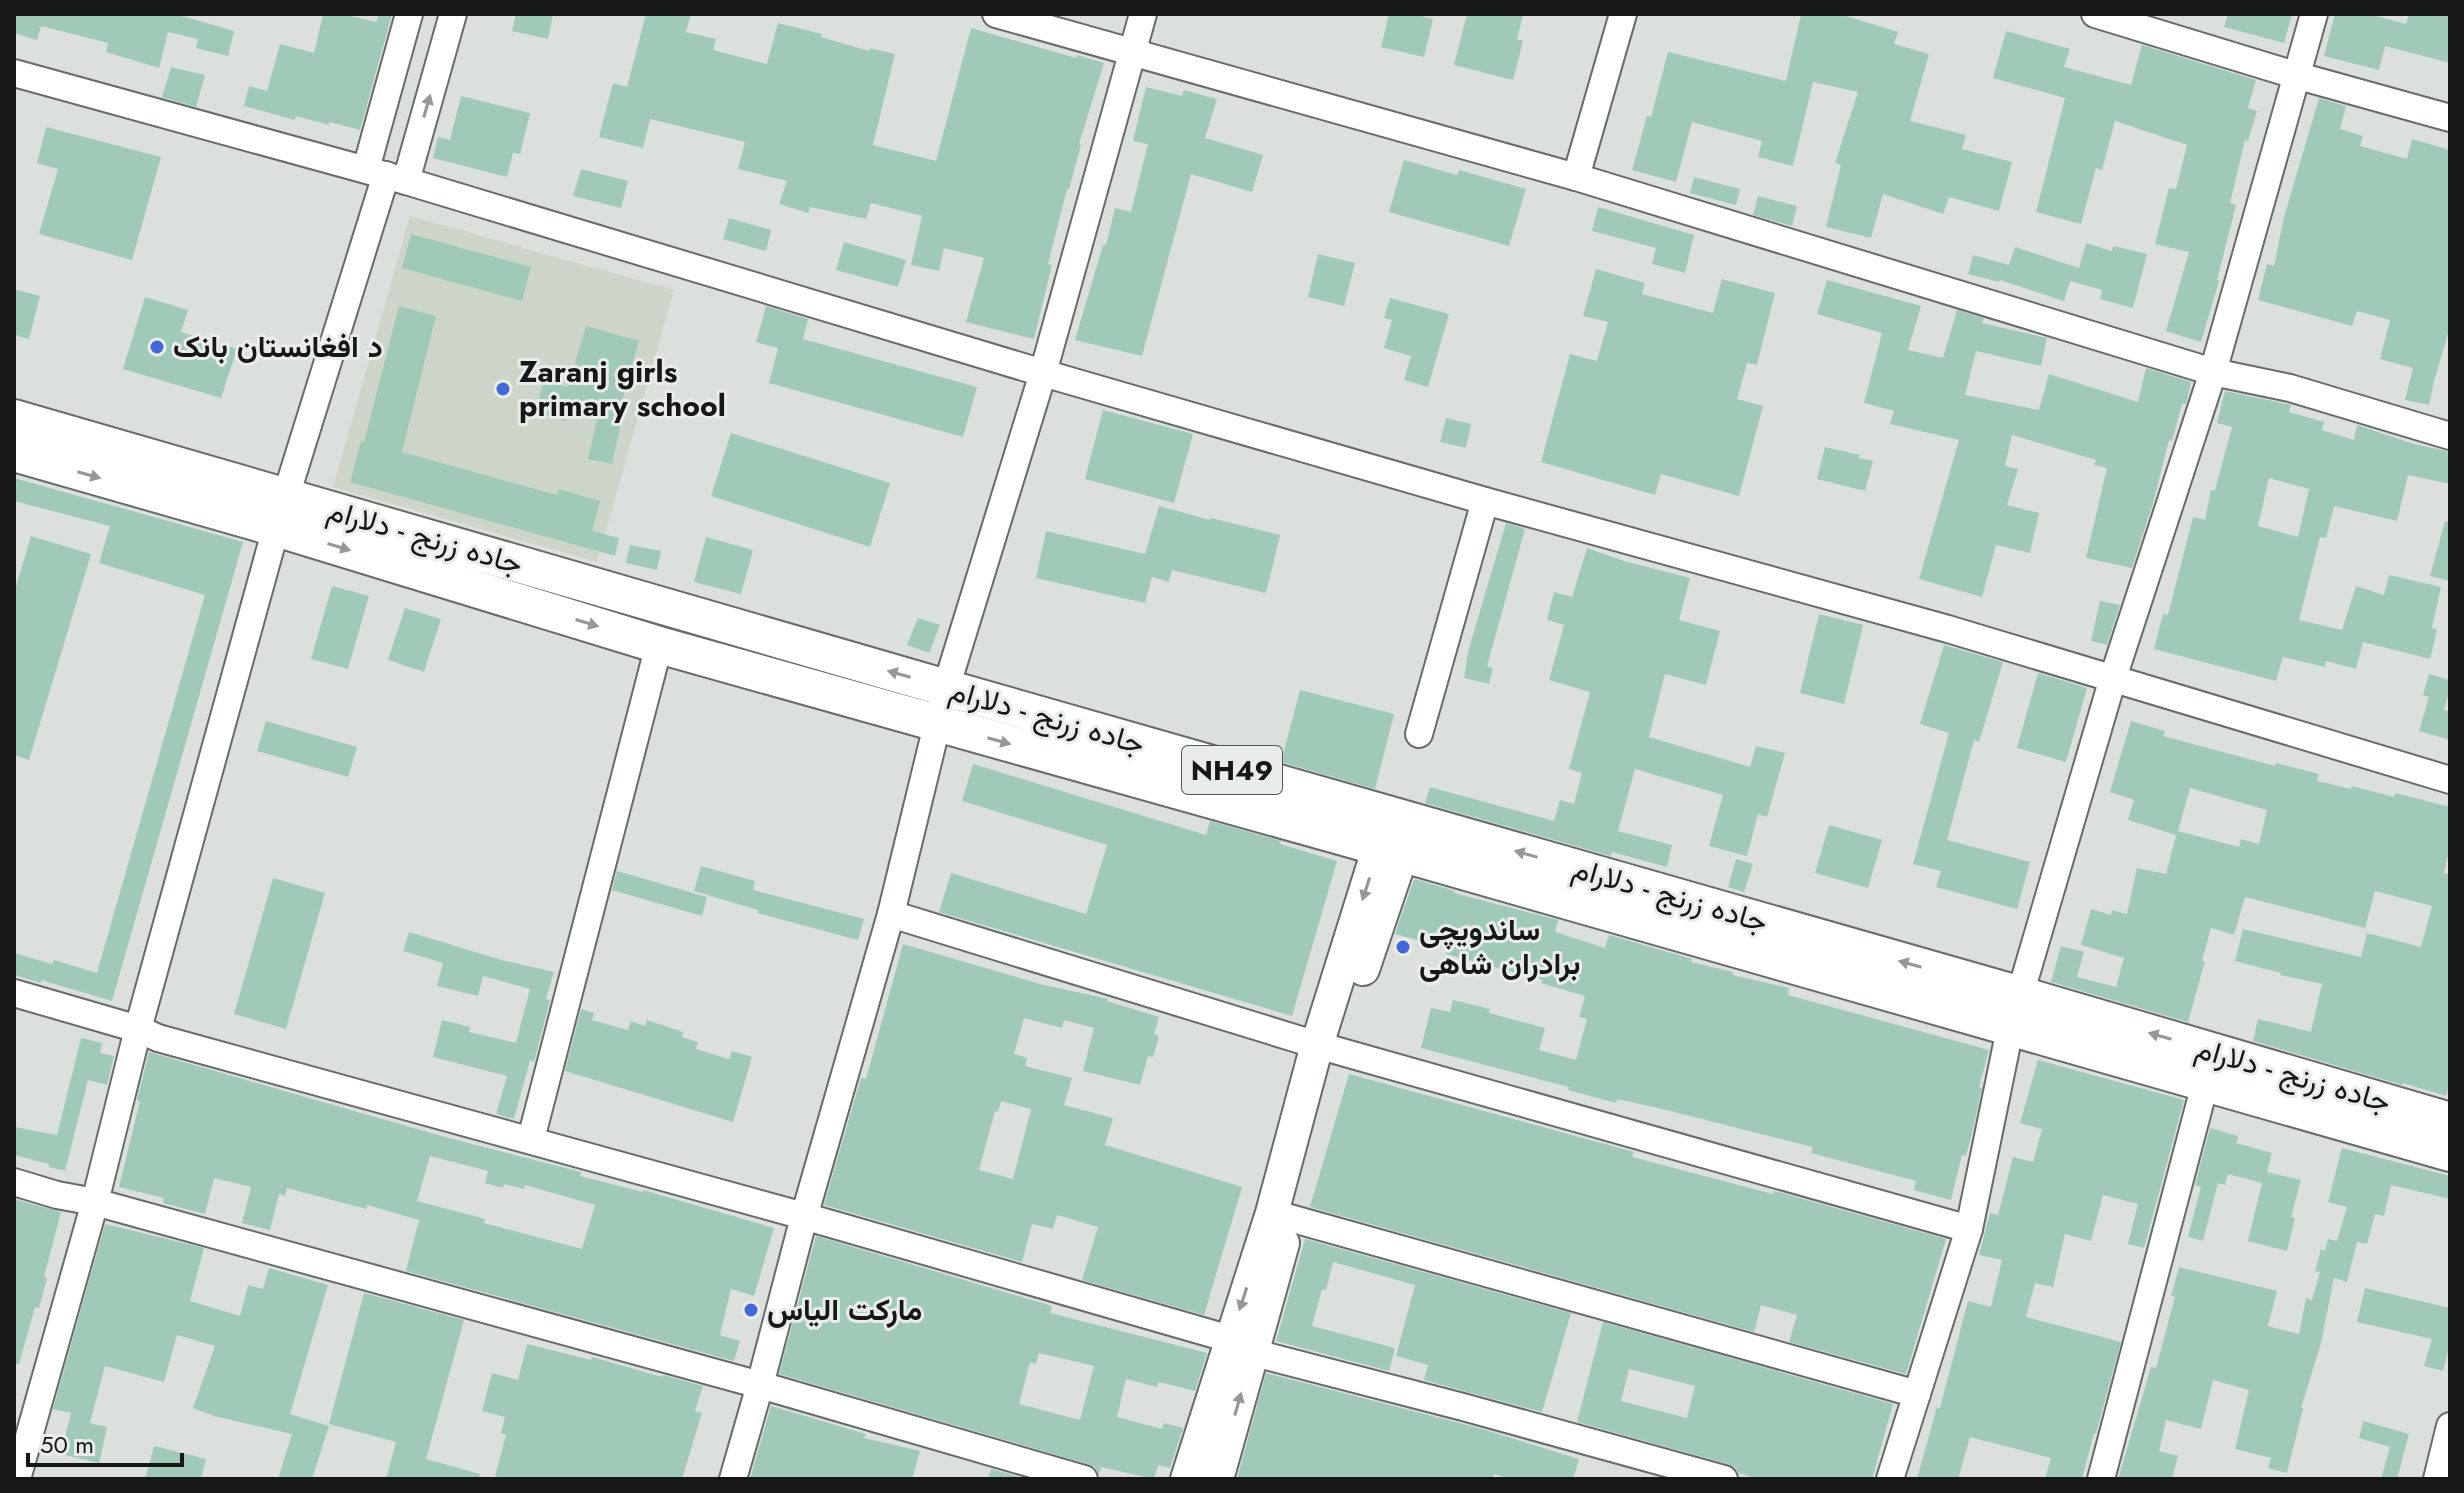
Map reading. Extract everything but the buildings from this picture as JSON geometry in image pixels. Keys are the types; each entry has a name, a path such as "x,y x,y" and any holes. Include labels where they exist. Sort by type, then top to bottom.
{"highway":[{"name":"جاده زرنج - دلارام","path":"14,418 659,645 937,723 1395,834"},
{"name":"جاده زرنج - دلارام","path":"14,453 281,512 946,688 1395,834 2015,1012 2450,1121"},
{"name":"جاده زرنج - دلارام","path":"2015,1012 2205,1084 2450,1153"}],"main road":[{"path":"1187,1479 1242,1344 1326,1048 1395,834"},
{"path":"1217,1479 1242,1344"}],"street":[{"path":"386,175 409,14"},
{"path":"17,1479 281,512 386,175 453,14"},
{"path":"996,14 1576,177 2213,372 2290,388 2450,436"},
{"path":"733,1479 891,914 946,688 1043,373 1143,14"},
{"path":"1576,177 1623,14"},
{"path":"2095,14 2450,118"},
{"path":"1890,1479 1969,1229 2015,1012 2113,678 2213,372 2314,14"},
{"path":"14,73 386,175 1043,373 1485,501 1932,624 2450,780"},
{"path":"1419,734 1485,501"},
{"path":"531,1139 659,645"},
{"path":"891,914 1326,1048 1969,1229"},
{"path":"14,993 138,1029 158,1038 804,1217 1242,1344 1266,1356 1724,1479"},
{"path":"2101,1479 2205,1084"},
{"path":"14,1182 760,1385 1084,1479"},
{"path":"1281,1215 1917,1394"},
{"path":"2437,1479 2450,1426"}],"shaded area":[{"name":"Zaranj girls primary school","path":"410,216 674,290 597,562 333,487"}],"place":[{"name":"د افغانستان بانک","path":"157,347"},
{"name":"Zaranj girls primary school","path":"503,389"},
{"name":"ساندویچی برادران شاهی","path":"1403,947"},
{"name":"مارکت الیاس","path":"751,1310"}]}
